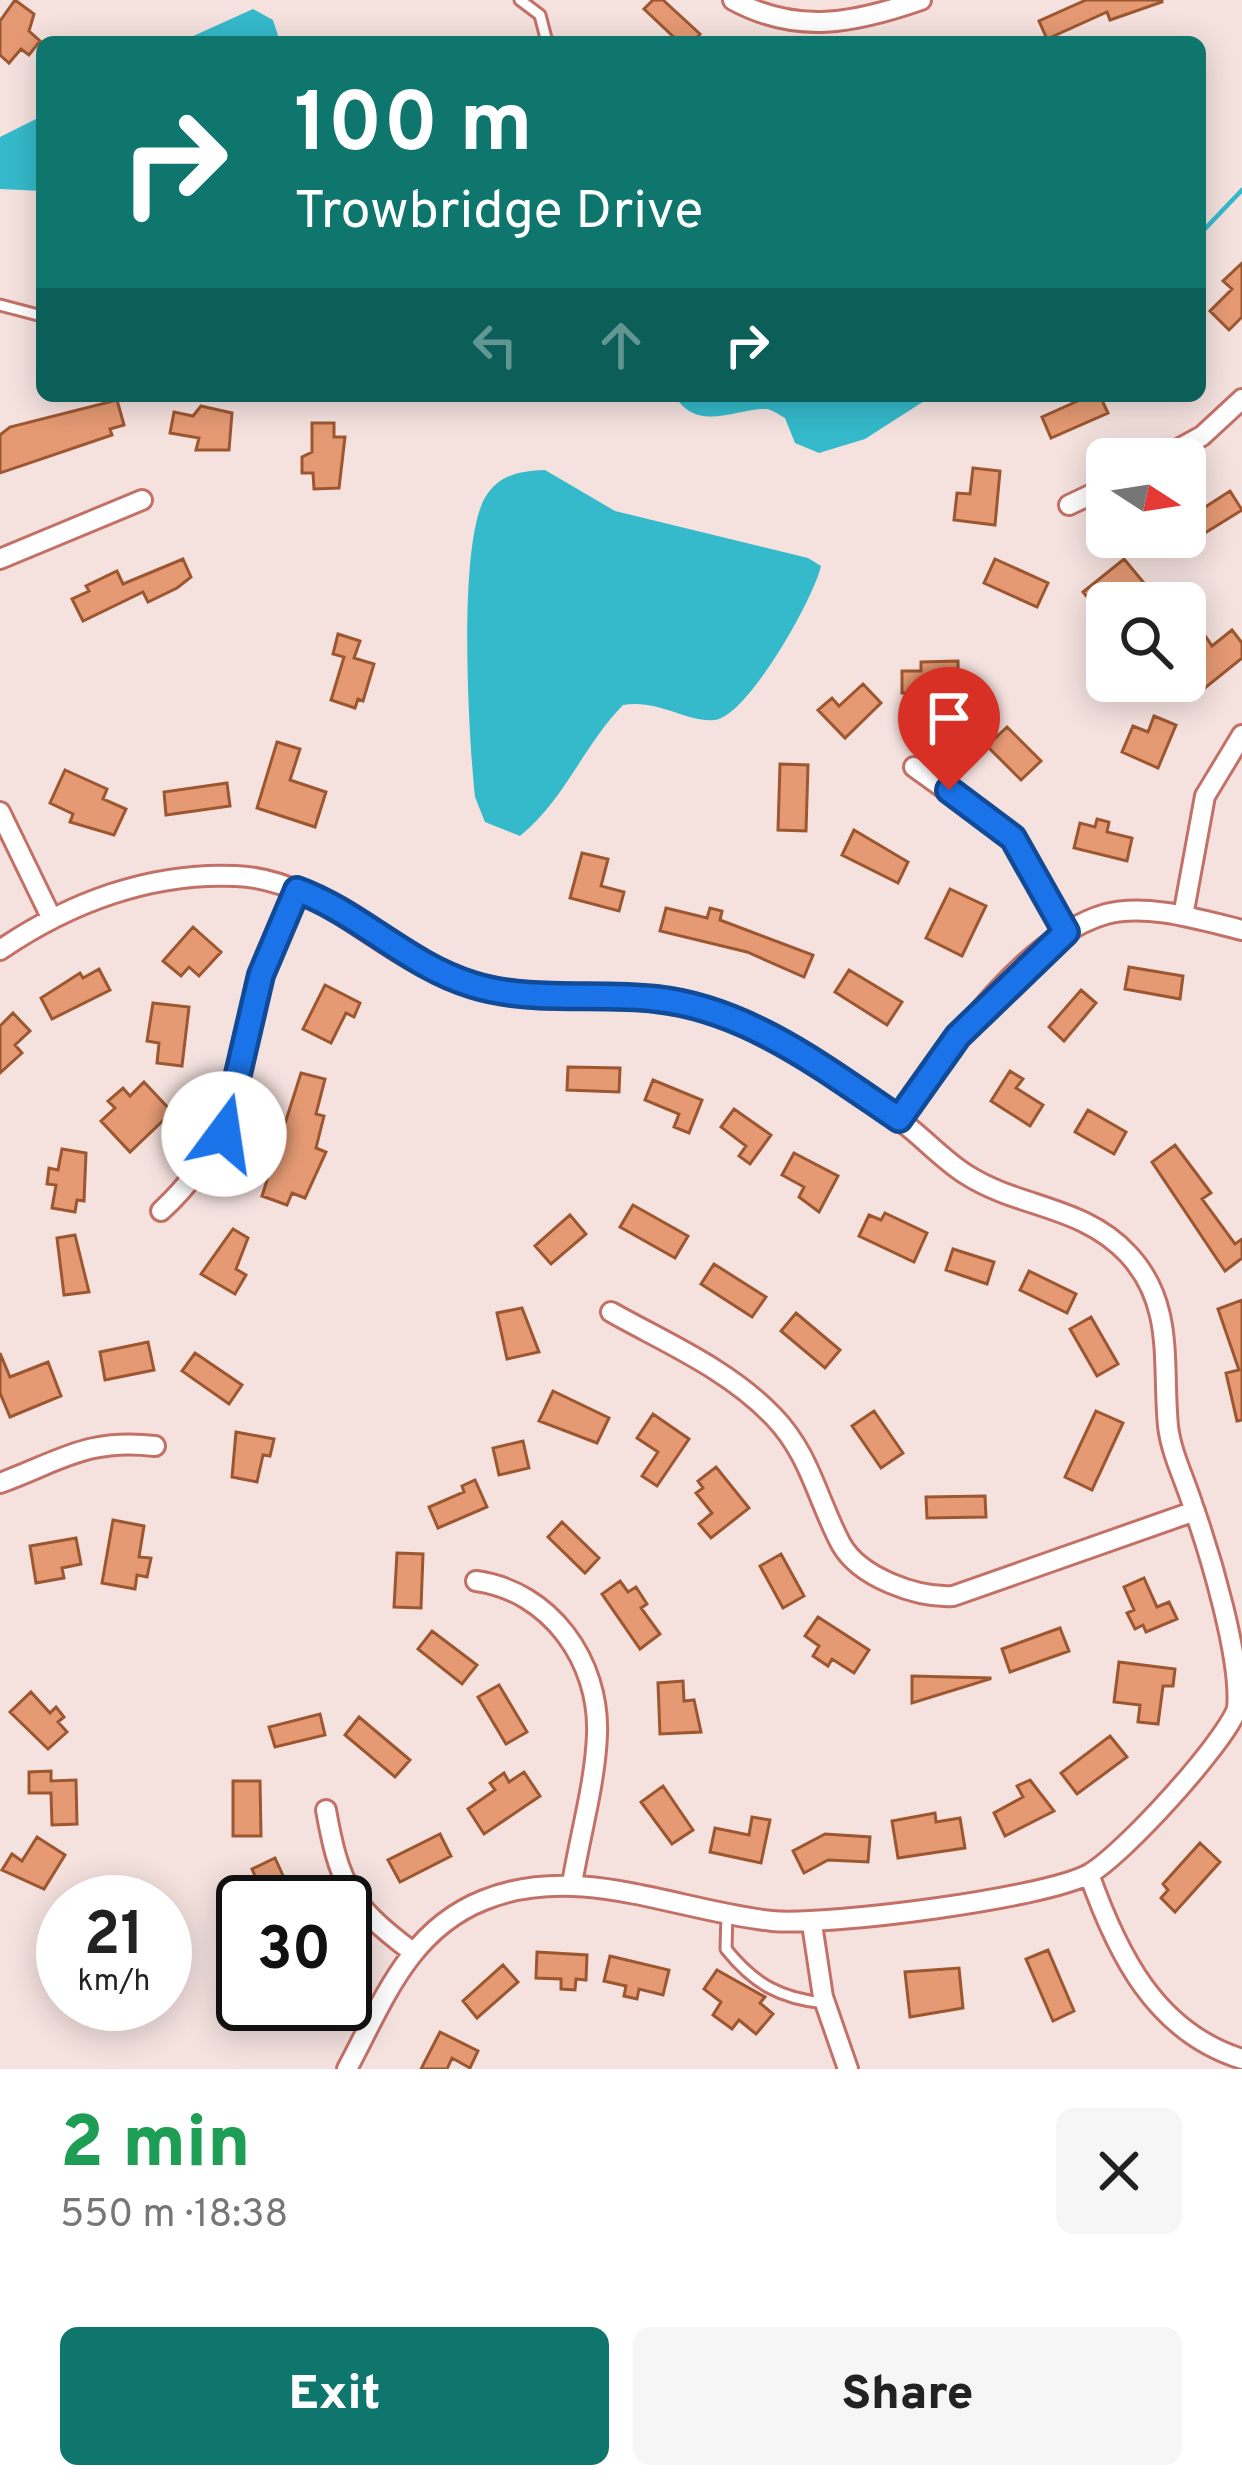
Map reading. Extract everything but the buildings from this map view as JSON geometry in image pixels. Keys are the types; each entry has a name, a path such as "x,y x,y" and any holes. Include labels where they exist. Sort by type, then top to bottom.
{"street":[{"path":"733,0 769,16 822,25 875,16 921,0"},
{"path":"1198,438 1242,399"},
{"path":"1069,505 1086,497"},
{"path":"0,559 142,500"},
{"path":"1183,916 1205,796 1242,735"},
{"path":"914,767 1013,838 1066,932"},
{"path":"0,812 50,915"},
{"path":"0,950 50,915 93,899 196,877 239,875 297,890 424,968 472,985 658,999 712,1012 806,1056 899,1119 969,1177 1101,1230 1131,1256 1165,1321 1168,1434 1226,1602 1238,1659 1240,1707 1168,1803 1089,1874 1018,1894 812,1924 572,1884 518,1889 481,1901 410,1950 347,2069"},
{"path":"161,1210 202,1169 224,1134 261,975 297,890"},
{"path":"899,1119 958,1036 1066,932 1108,914 1183,916 1242,930"},
{"path":"611,1312 737,1382 775,1418 807,1460 843,1549 884,1579 925,1598 953,1596 1195,1511"},
{"path":"0,1483 64,1452 116,1444 155,1446"},
{"path":"476,1581 499,1584 545,1609 571,1639 588,1676 597,1738 572,1884"},
{"path":"326,1810 334,1855 352,1900 410,1950"},
{"path":"1089,1874 1109,1930 1151,1999 1188,2031 1242,2059"},
{"path":"812,1924 825,2003 848,2069"}],"lane":[{"path":"520,0 540,15 546,36"},
{"path":"0,305 36,314"},
{"path":"728,1913 726,1949 750,1974 790,2000 825,2003"}],"water":[{"path":"253,9 273,20 278,36 193,36"},
{"path":"36,119 36,191 0,189 0,137"},
{"path":"680,402 923,402 865,439 819,453 795,443 785,418 772,410 707,416"},
{"path":"545,470 615,511 808,558 821,566 778,654 729,714 704,720 649,705 623,705 550,805 520,836 485,822 475,797 468,592 478,515 488,493 507,477"}],"waterway":[{"path":"1206,228 1242,190"}],"route":[{"path":"224,1134 261,975 297,890 314,896 424,968 472,985 493,991 658,999 712,1012 806,1056 899,1119 958,1036 1066,932 1013,838 949,790"}]}
